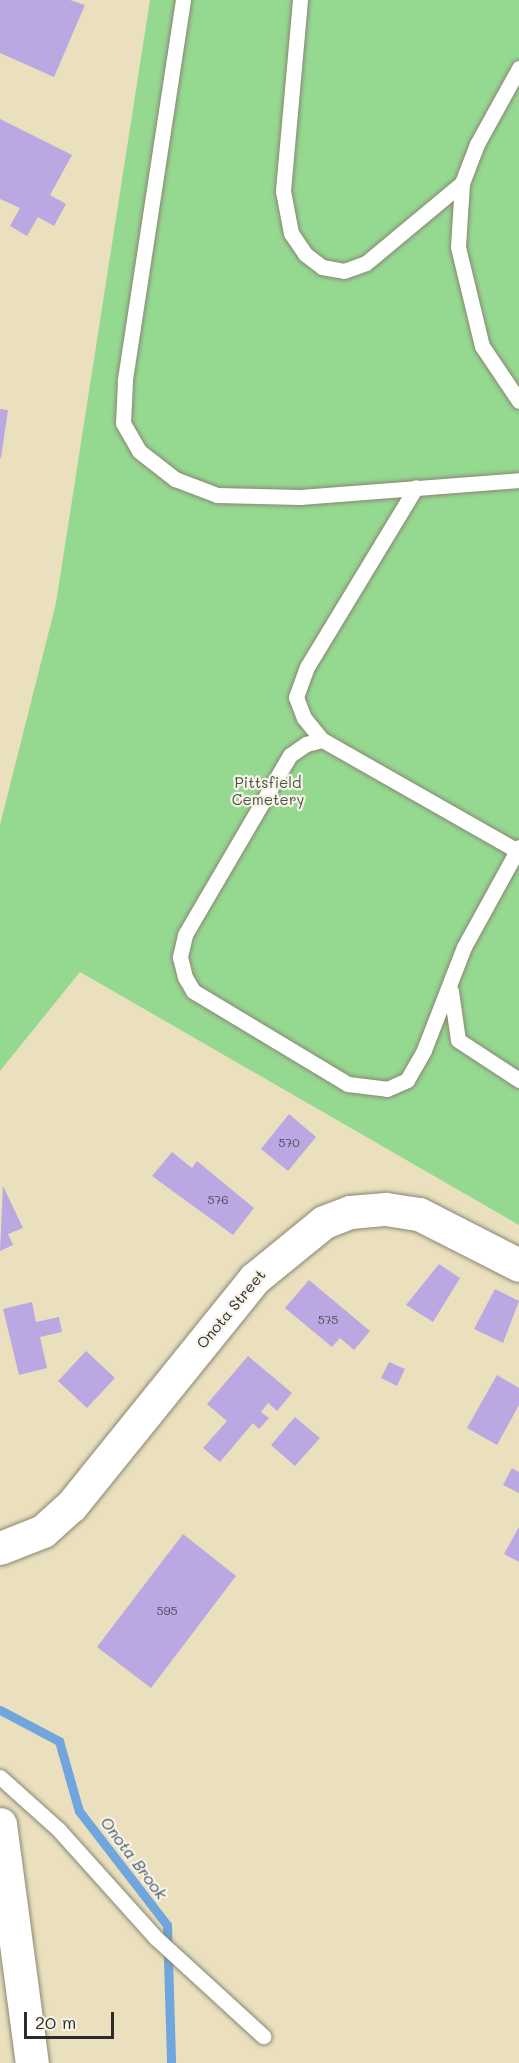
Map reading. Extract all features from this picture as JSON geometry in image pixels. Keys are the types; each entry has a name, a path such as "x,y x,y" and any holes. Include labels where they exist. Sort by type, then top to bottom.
{"street":[{"name":"Onota Street","path":"0,1548 43,1531 71,1506 254,1279 324,1222 362,1211 419,1214 519,1265"},
{"path":"0,1824 32,2063"}],"lane":[{"path":"183,0 123,423 139,451 176,479 218,495 300,497 519,480"},
{"path":"300,0 283,191 291,233 305,254 322,267 344,271 366,263 462,183"},
{"path":"519,68 477,144 462,183 458,247 466,291 482,346 519,401"},
{"path":"322,740 290,755 185,935 180,957 193,991 348,1084 368,1091 407,1080 451,982 464,947 518,848 322,740 304,718 296,697 307,667 416,487"},
{"path":"451,982 451,1014 459,1040 519,1080"},
{"path":"0,1777 59,1830 155,1937 185,1961 263,2036"}],"green space":[{"name":"Pittsfield Cemetery","path":"150,0 519,0 519,1225 80,972 0,1071 0,825 56,603"}],"building":[{"path":"0,0 70,0 85,5 54,77 0,53"},
{"path":"0,119 72,155 50,195 66,204 54,226 38,217 27,236 10,226 20,208 0,199"},
{"path":"0,409 8,410 1,458 0,458"},
{"path":"289,1114 316,1137 288,1171 261,1149"},
{"path":"172,1152 192,1168 197,1161 254,1208 233,1235 152,1176"},
{"path":"3,1186 23,1228 8,1234 13,1245 0,1251"},
{"path":"439,1264 460,1278 433,1322 406,1305"},
{"path":"309,1280 370,1331 354,1350 340,1338 332,1347 285,1308"},
{"path":"495,1289 519,1301 503,1343 474,1329"},
{"path":"32,1302 36,1322 59,1317 62,1332 40,1337 47,1368 19,1375 3,1309"},
{"path":"86,1351 115,1378 87,1408 58,1381"},
{"path":"248,1356 292,1393 277,1411 268,1403 261,1412 269,1418 259,1429 253,1423 220,1462 203,1448 227,1421 207,1404"},
{"path":"389,1362 405,1369 397,1386 381,1378"},
{"path":"497,1375 519,1388 519,1405 497,1445 467,1428"},
{"path":"295,1417 320,1438 295,1466 271,1445"},
{"path":"512,1468 519,1472 519,1493 503,1485"},
{"path":"519,1527 519,1562 504,1554"},
{"path":"183,1534 236,1576 151,1688 97,1647"}],"waterway":[{"name":"Onota Brook","path":"0,1710 59,1741 79,1811 167,1925 171,2063"}]}
